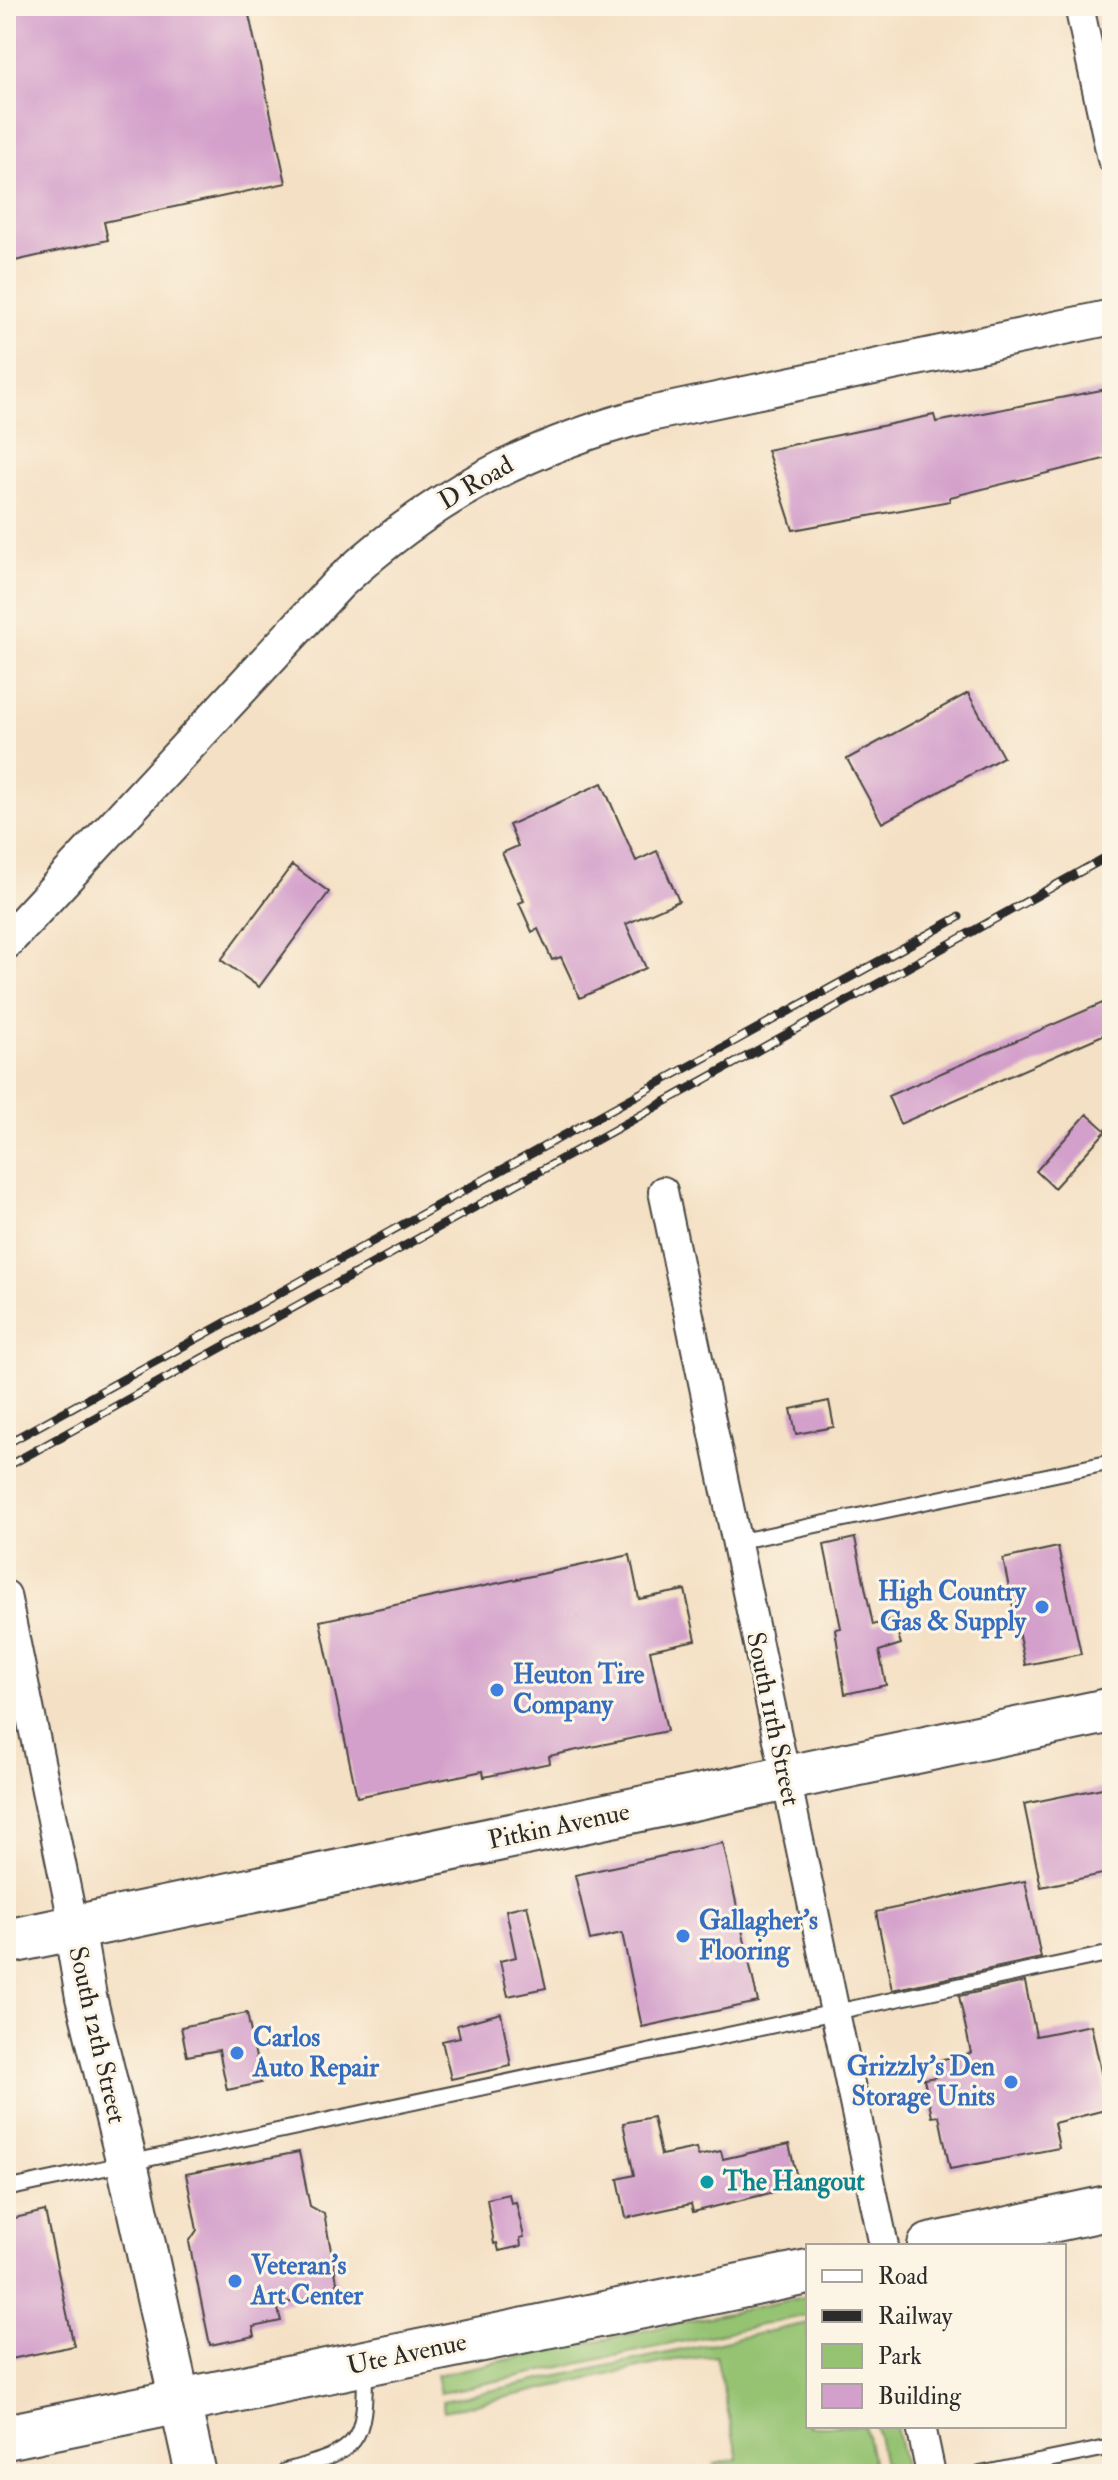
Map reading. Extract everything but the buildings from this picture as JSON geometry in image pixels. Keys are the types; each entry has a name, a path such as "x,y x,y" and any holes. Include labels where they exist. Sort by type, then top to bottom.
{"main road":[{"name":"Pitkin Avenue","path":"6,1942 1112,1710"},
{"name":"South 12th Street","path":"74,1927 86,1997 127,2163 196,2474"},
{"path":"939,2244 1112,2207"},
{"name":"Ute Avenue","path":"6,2437 806,2272"}],"street":[{"path":"1079,6 1112,159"},
{"name":"D Road","path":"6,942 339,583 398,531 491,472 590,429 650,414 1112,317"},
{"name":"South 11th Street","path":"663,1191 884,2244"},
{"name":"South 12th Street","path":"6,1595 74,1927"},
{"path":"921,2428 931,2474"}],"lane":[{"path":"736,1542 1112,1462"},
{"path":"6,2189 1112,1953"},
{"path":"286,2474 285,2471 337,2457 362,2428 365,2362"},
{"path":"980,2474 1112,2447"}],"green space":[{"path":"806,2296 806,2315 440,2393 436,2375"},
{"path":"806,2323 806,2428 865,2428 875,2474 723,2474 714,2464 738,2459 716,2356 675,2360 444,2411 442,2401"},
{"path":"876,2428 896,2428 905,2472 886,2474"}],"railway":[{"path":"6,1467 1112,854"},
{"path":"6,1444 959,917"}],"place":[{"name":"High Country Gas & Supply","path":"1042,1607"},
{"name":"Heuton Tire Company","path":"497,1690"},
{"name":"Gallagher's Flooring","path":"683,1936"},
{"name":"Carlos Auto Repair","path":"237,2053"},
{"name":"Grizzly's Den Storage Units","path":"1011,2082"},
{"name":"The Hangout","path":"707,2182"},
{"name":"Veteran's Art Center","path":"235,2281"}]}
